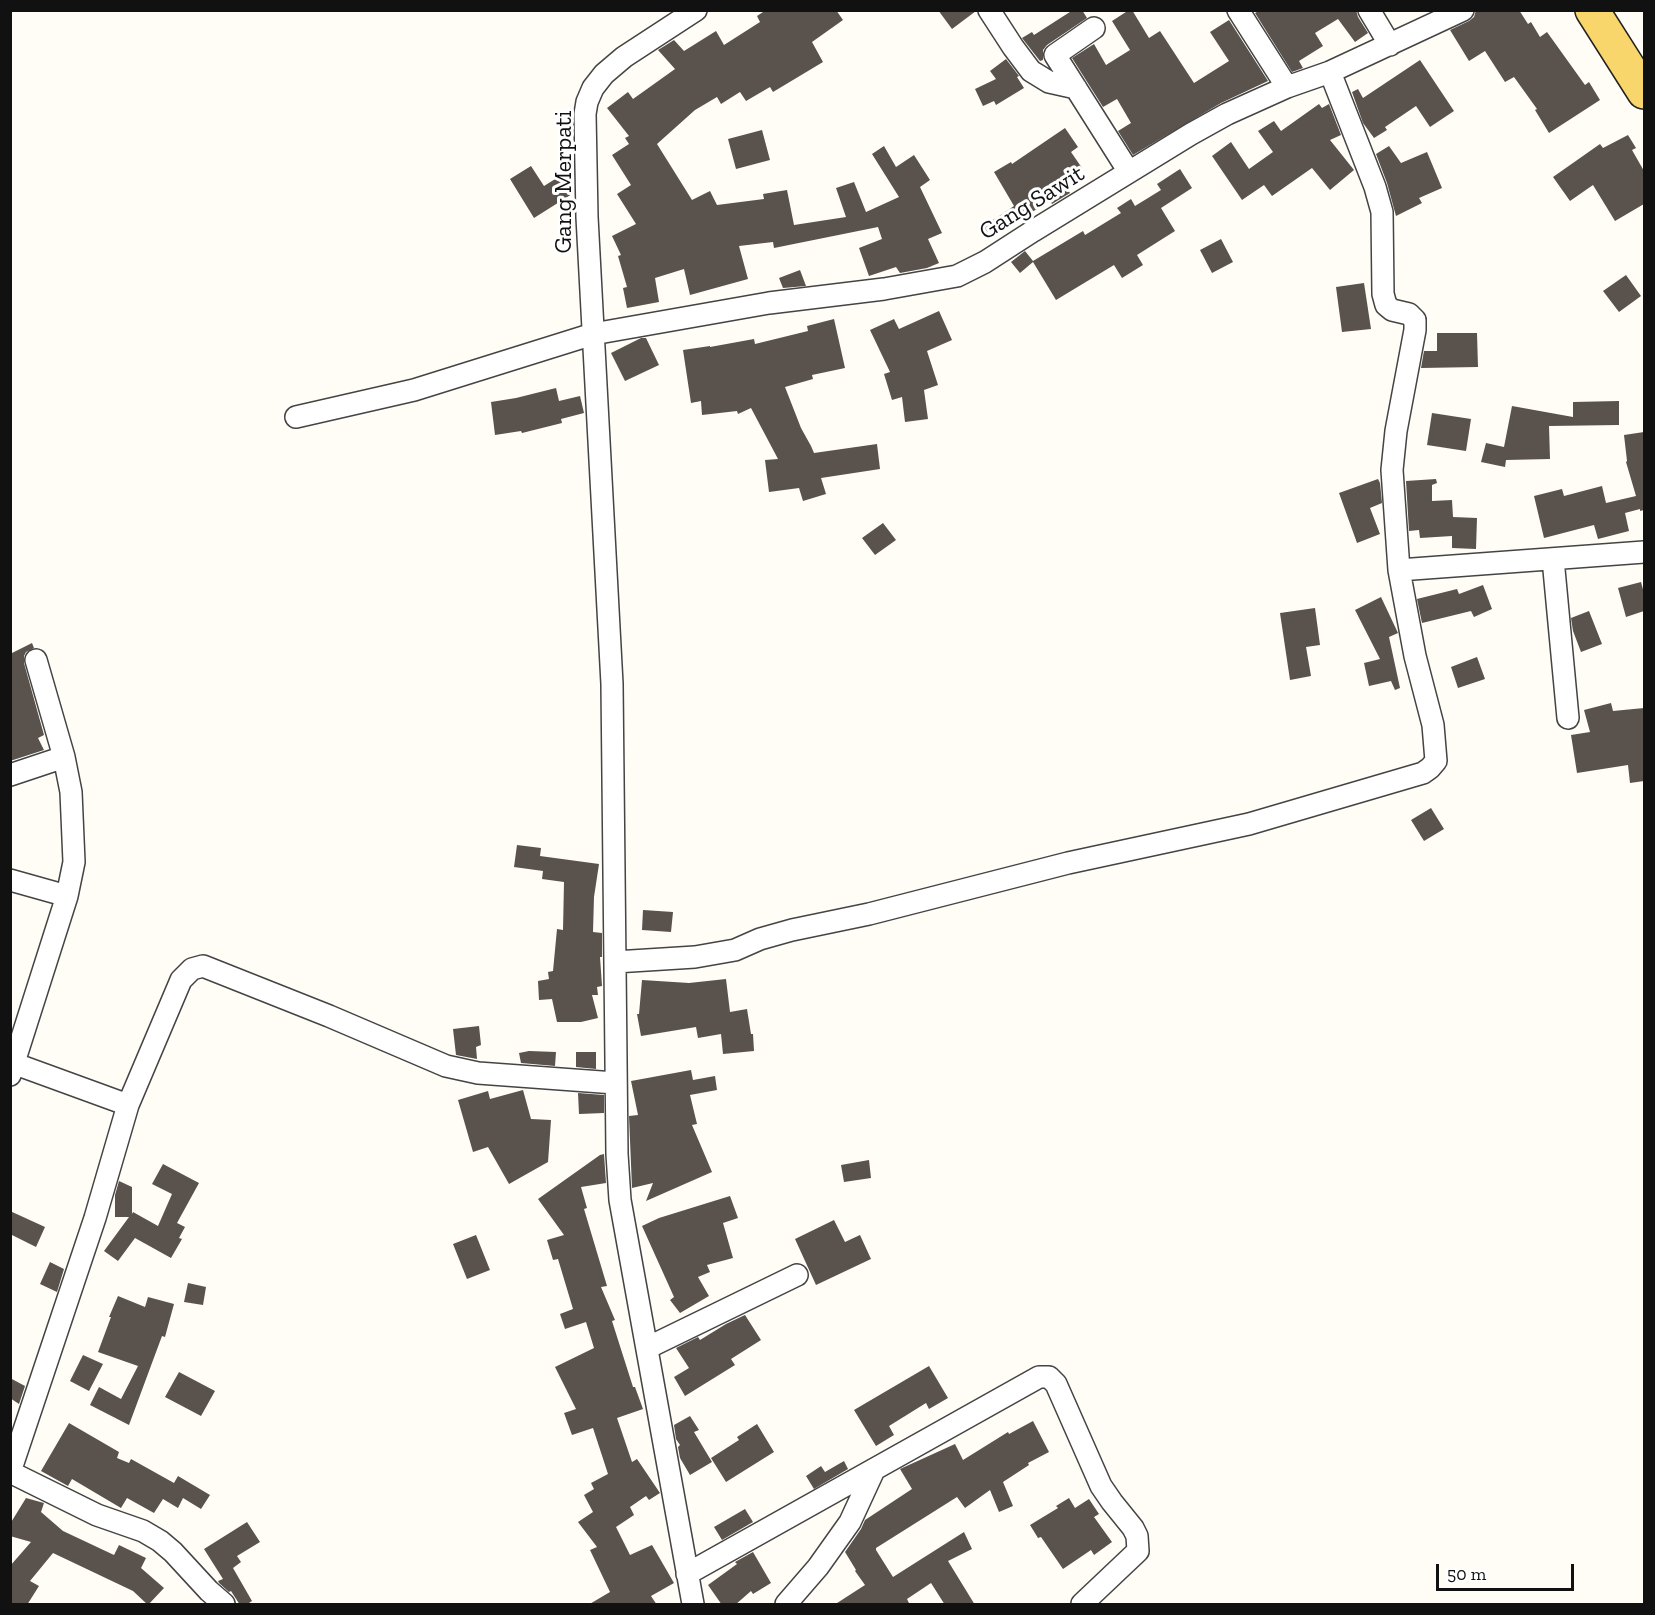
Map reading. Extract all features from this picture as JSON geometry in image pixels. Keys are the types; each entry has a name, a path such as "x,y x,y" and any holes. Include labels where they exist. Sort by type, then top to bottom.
{"main road":[{"path":"1592,10 1644,92"}],"street":[{"name":"Gang Merpati","path":"693,1605 620,1200 615,1083 612,684 587,218 585,114 593,88 624,57 696,10"},
{"path":"989,10 1031,71 1049,82 1076,88"},
{"path":"1238,10 1287,87"},
{"path":"1370,10 1390,45"},
{"name":"Gang Sawit","path":"296,417 414,390 593,334 769,303 884,289 957,276 985,262 1227,114 1287,87 1330,72 1463,10"},
{"path":"1094,28 1055,55 1129,172"},
{"path":"615,962 695,957 735,951 760,939 792,930 869,915 1068,863 1249,824 1424,773 1436,761 1433,725 1415,656 1399,570 1392,470 1393,450 1415,320 1409,314 1392,310 1386,305 1383,294 1382,212 1375,187 1330,72"},
{"path":"1399,570 1644,552"},
{"path":"1553,559 1568,718"},
{"path":"36,660 64,757 71,792 74,862 67,896 12,1067 128,1105"},
{"path":"10,775 64,757"},
{"path":"10,880 67,896"},
{"path":"224,1605 160,1541 143,1531 97,1515 10,1472 95,1218 128,1105 181,980 192,969 203,966 446,1066 478,1073 615,1083"},
{"path":"647,1348 796,1275"},
{"path":"687,1574 1039,1377 1049,1377 1056,1384 1101,1486 1134,1528 1137,1536 1138,1551 1082,1605"},
{"path":"786,1605 818,1567 850,1522 874,1470"}],"building":[{"path":"766,10 836,10 843,20 812,42 823,62 773,92 770,87 746,101 740,92 721,104 717,97 695,110 657,144 692,200 710,191 717,205 764,199 763,194 787,190 794,225 846,217 836,188 854,182 866,212 899,197 872,154 884,146 896,167 914,155 930,180 920,187 942,233 928,239 939,263 927,268 900,273 896,267 869,276 859,248 882,239 878,227 774,248 773,242 739,246 748,279 690,295 684,269 655,278 659,302 627,308 623,288 627,287 618,256 621,255 612,236 636,224 617,194 631,185 612,155 629,144 625,138 629,136 607,108 628,92 633,99 675,69 658,50 674,40 684,51 716,31 724,45 760,22 757,16"},
{"path":"938,10 976,10 976,11 952,29"},
{"path":"1073,10 1082,10 1087,18 1047,45 1043,50 1043,60 1040,61 1022,38 1032,32 1034,35"},
{"path":"1132,10 1149,38 1160,31 1194,83 1229,61 1210,32 1229,20 1268,81 1221,103 1133,155 1118,131 1131,123 1117,99 1103,107 1072,58 1094,44 1106,65 1130,50 1112,21"},
{"path":"1260,10 1356,10 1368,33 1355,42 1338,19 1315,33 1323,46 1299,61 1303,68 1292,72 1255,13"},
{"path":"1476,10 1519,10 1528,24 1531,22 1540,37 1547,32 1585,85 1589,82 1600,100 1549,133 1535,110 1537,109 1514,77 1505,82 1485,51 1469,61 1450,30 1469,21 1474,17"},
{"path":"1006,59 1019,76 1017,77 1024,88 996,105 994,101 983,106 975,89 996,79 990,71"},
{"path":"1420,60 1454,111 1430,127 1416,106 1385,127 1387,130 1374,138 1363,123 1352,92 1358,89 1363,98"},
{"path":"1319,104 1322,108 1329,104 1341,135 1330,140 1354,170 1330,190 1312,168 1272,196 1264,185 1242,200 1212,156 1231,142 1249,169 1273,152 1258,131 1274,121 1281,131"},
{"path":"1065,128 1078,147 1071,152 1082,168 1063,181 1070,193 1052,204 1050,201 988,239 981,228 1014,206 994,172 1011,162 1012,164"},
{"path":"762,130 770,160 736,169 728,139"},
{"path":"1628,135 1636,148 1632,150 1644,171 1644,204 1615,221 1593,185 1570,201 1553,177 1600,144 1603,148"},
{"path":"1389,146 1401,163 1427,152 1442,188 1419,198 1422,203 1396,216 1376,154"},
{"path":"531,166 544,186 560,176 572,194 534,218 510,179"},
{"path":"1180,169 1192,188 1161,208 1175,231 1137,255 1143,265 1122,278 1114,265 1056,300 1033,262 1020,273 1011,262 1025,251 1033,261 1083,231 1085,235 1121,213 1117,208 1131,199 1135,206 1161,190 1157,184"},
{"path":"1221,239 1233,262 1212,273 1200,250"},
{"path":"800,270 806,286 783,288 779,278"},
{"path":"1626,275 1641,296 1619,312 1603,291"},
{"path":"1364,283 1371,329 1342,332 1336,287"},
{"path":"939,311 952,340 927,351 938,385 924,390 928,419 905,422 902,397 892,400 884,374 890,372 870,330 894,319 899,329"},
{"path":"834,319 845,368 812,375 813,379 785,387 801,428 814,453 877,444 880,469 821,478 826,494 803,501 799,488 769,492 765,460 778,459 751,408 738,414 737,411 702,415 701,401 691,403 683,350 754,339 755,344 808,331 807,326"},
{"path":"1437,333 1477,333 1478,367 1421,368 1424,351 1437,351"},
{"path":"641,338 646,338 659,365 625,381 611,353"},
{"path":"556,388 559,401 580,396 584,413 561,419 562,423 522,433 521,431 495,435 491,402"},
{"path":"1619,401 1619,425 1549,426 1550,459 1506,460 1505,467 1481,462 1486,443 1504,447 1512,406 1573,417 1573,402"},
{"path":"1432,413 1471,419 1466,451 1427,445"},
{"path":"1644,432 1644,510 1625,513 1629,531 1598,539 1594,525 1544,538 1534,496 1562,489 1564,496 1602,486 1606,503 1636,496 1626,462 1624,435"},
{"path":"1378,479 1382,503 1370,508 1380,534 1357,543 1339,493"},
{"path":"1436,479 1437,483 1432,485 1432,501 1452,500 1453,517 1477,518 1476,549 1452,548 1452,536 1420,538 1419,530 1409,531 1406,481"},
{"path":"883,523 896,540 875,555 862,538"},
{"path":"1641,582 1644,593 1644,611 1626,617 1618,588"},
{"path":"1483,585 1492,609 1474,617 1471,611 1422,623 1417,599 1457,589 1459,594"},
{"path":"1381,597 1398,633 1389,637 1400,688 1395,690 1391,681 1369,686 1364,663 1380,659 1355,610"},
{"path":"1315,608 1320,645 1306,647 1311,676 1290,680 1280,613"},
{"path":"1589,611 1602,644 1581,652 1571,618"},
{"path":"32,643 34,648 26,652 24,663 44,735 38,738 44,750 10,761 10,654"},
{"path":"1477,657 1485,679 1458,688 1451,667"},
{"path":"1611,703 1613,711 1644,708 1644,781 1630,783 1628,765 1577,773 1571,735 1590,732 1584,710"},
{"path":"1431,808 1444,829 1424,841 1411,820"},
{"path":"517,845 541,848 540,856 599,864 594,897 593,932 602,933 602,957 600,957 602,986 597,987 598,995 592,995 598,1018 581,1022 557,1022 552,999 539,1000 538,981 549,979 548,972 553,971 557,929 563,930 564,882 542,879 543,871 514,867"},
{"path":"643,910 673,912 671,932 642,930"},
{"path":"726,979 730,1012 747,1009 751,1034 753,1034 754,1051 723,1054 721,1034 698,1038 696,1027 641,1036 637,1014 639,1014 642,980 689,983"},
{"path":"479,1026 481,1045 476,1047 477,1059 456,1055 453,1029"},
{"path":"556,1052 555,1066 521,1063 519,1053"},
{"path":"576,1052 596,1052 596,1069 576,1067"},
{"path":"691,1070 693,1080 715,1076 717,1090 690,1095 697,1124 692,1125 712,1172 646,1201 653,1183 632,1188 629,1116 638,1115 631,1081"},
{"path":"523,1090 531,1119 551,1120 548,1162 509,1184 488,1147 473,1152 458,1100 488,1091 490,1099"},
{"path":"578,1093 604,1095 604,1113 579,1114"},
{"path":"604,1154 606,1183 581,1187 587,1208 584,1209 607,1286 601,1287 615,1320 612,1321 633,1387 635,1387 643,1409 617,1418 632,1462 637,1459 660,1493 649,1500 646,1496 630,1507 634,1515 616,1527 630,1555 652,1545 674,1583 651,1596 657,1605 588,1605 610,1592 590,1550 597,1547 578,1522 593,1512 584,1495 594,1489 591,1483 608,1474 593,1428 572,1435 564,1413 576,1409 555,1367 594,1348 586,1322 565,1329 560,1314 573,1309 558,1259 553,1260 547,1240 564,1235 538,1199"},
{"path":"869,1160 871,1178 844,1182 841,1165"},
{"path":"163,1164 199,1183 177,1223 185,1227 179,1238 182,1239 171,1258 135,1238 118,1261 104,1251 129,1217 115,1217 115,1195 119,1181 132,1187 132,1214 133,1212 158,1226 172,1194 152,1184"},
{"path":"730,1196 738,1218 723,1223 733,1258 707,1265 710,1272 698,1277 709,1296 680,1313 670,1300 674,1297 642,1226 659,1218"},
{"path":"10,1211 45,1227 36,1247 10,1234"},
{"path":"834,1220 845,1242 860,1235 871,1259 816,1285 795,1239"},
{"path":"476,1235 490,1270 467,1279 453,1244"},
{"path":"50,1262 64,1269 57,1292 40,1284"},
{"path":"188,1283 206,1287 203,1305 184,1302"},
{"path":"118,1296 145,1307 148,1297 174,1304 165,1337 162,1336 129,1425 90,1405 99,1387 121,1399 138,1366 98,1352"},
{"path":"745,1315 761,1340 731,1359 735,1365 685,1396 674,1377 689,1368 676,1348 698,1337 700,1340"},
{"path":"83,1355 103,1364 89,1391 70,1381"},
{"path":"929,1366 948,1398 929,1409 926,1403 889,1426 894,1435 876,1446 854,1410"},
{"path":"179,1372 215,1391 201,1416 165,1397"},
{"path":"10,1378 25,1386 19,1404 10,1398"},
{"path":"690,1416 699,1430 694,1432 712,1462 690,1475 680,1458 678,1447 680,1445 676,1439 674,1425"},
{"path":"1033,1421 1049,1452 1028,1463 1029,1465 1003,1482 1013,1506 999,1512 990,1490 965,1508 957,1497 876,1548 893,1577 964,1532 972,1549 948,1561 975,1605 945,1605 931,1583 907,1599 910,1605 834,1605 865,1585 845,1552 865,1520 912,1489 900,1469 955,1444 963,1460 1008,1432 1009,1434"},
{"path":"69,1423 119,1452 117,1458 129,1463 131,1459 174,1483 178,1476 210,1495 201,1509 183,1498 178,1508 163,1499 154,1513 127,1498 121,1508 72,1479 68,1486 41,1471"},
{"path":"757,1424 774,1452 726,1482 711,1458 739,1440 737,1437"},
{"path":"844,1461 848,1469 814,1489 806,1476 821,1466 825,1472"},
{"path":"26,1498 44,1503 41,1512 63,1531 114,1555 119,1545 146,1558 141,1568 164,1588 148,1605 133,1591 53,1553 30,1581 39,1586 27,1605 10,1605 10,1566 31,1542 10,1536 10,1524"},
{"path":"1069,1498 1075,1508 1089,1499 1099,1514 1094,1517 1112,1542 1094,1555 1091,1550 1063,1569 1030,1525 1058,1508 1056,1506"},
{"path":"745,1509 753,1522 722,1540 714,1527"},
{"path":"247,1522 260,1542 237,1556 241,1562 233,1568 252,1601 246,1605 240,1605 231,1591 229,1592 219,1583 218,1581 223,1579 204,1549"},
{"path":"753,1552 771,1583 753,1594 751,1591 735,1605 722,1605 708,1585 737,1564 735,1562"}]}
